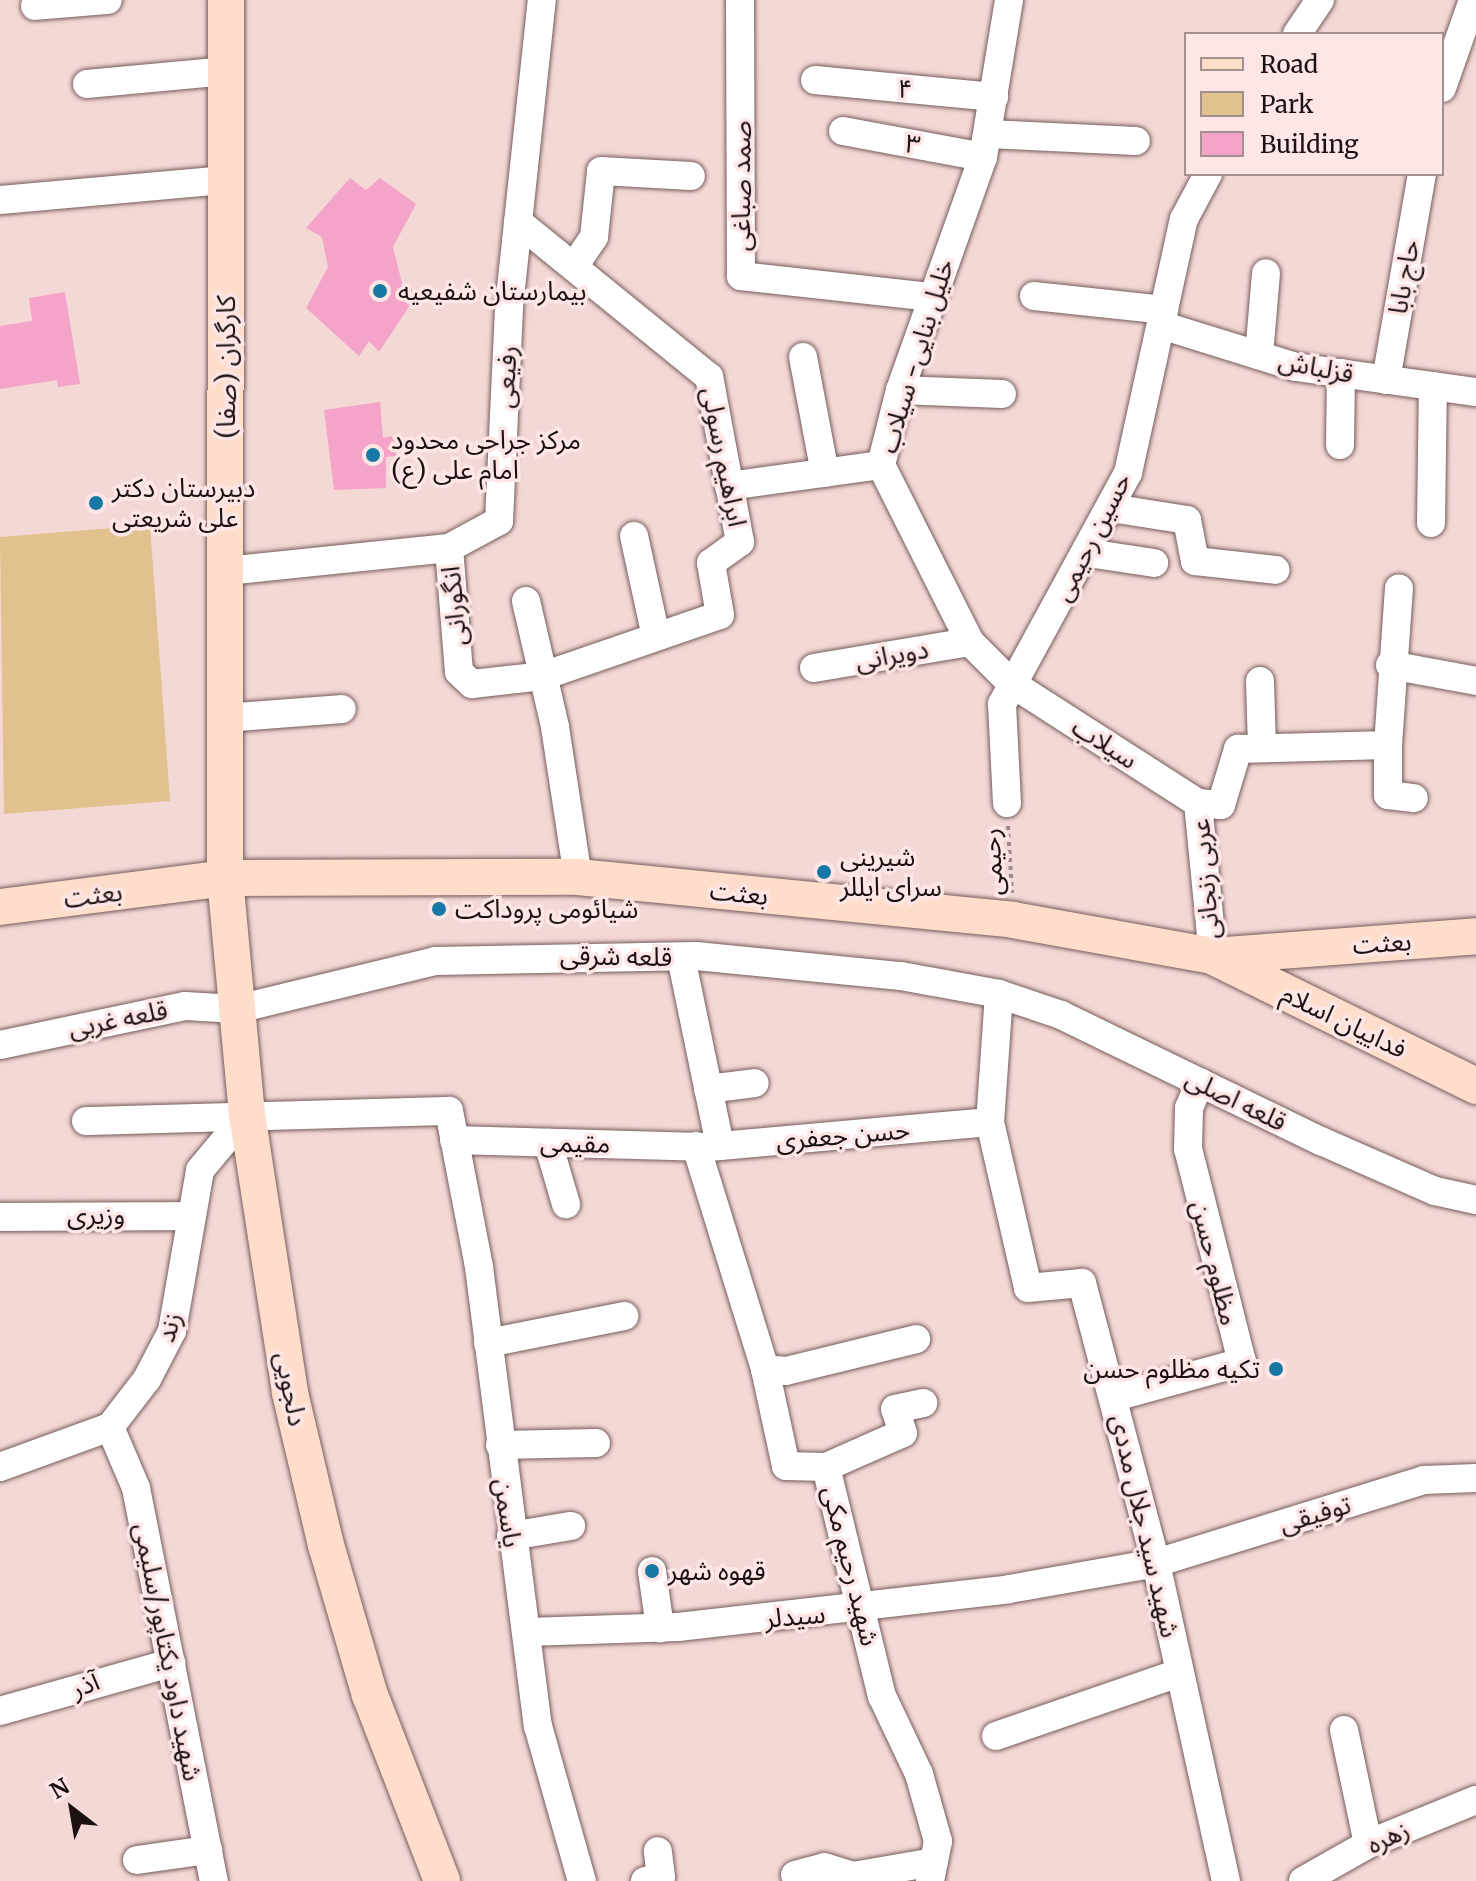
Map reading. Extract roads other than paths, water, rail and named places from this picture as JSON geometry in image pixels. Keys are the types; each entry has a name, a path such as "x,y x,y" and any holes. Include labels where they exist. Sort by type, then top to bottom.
{"main road":[{"name":"کارگران (صفا)","path":"225,878 226,0"},
{"name":"بعثت","path":"0,907 225,878 578,877 1013,920 1213,956 1476,936"},
{"name":"دلجویی","path":"225,878 247,1114 290,1393 326,1545 370,1695 442,1881"},
{"name":"فداییان اسلام","path":"1213,956 1476,1086"}],"street":[{"path":"35,6 108,0"},
{"name":"رفیعی","path":"226,571 449,548 499,521 518,222 542,0"},
{"name":"صمد صباغی","path":"740,0 741,276 932,297"},
{"name":"خلیل بنایی- سیلاب","path":"1009,0 985,145 900,390 881,465 970,642 1011,683"},
{"path":"1444,82 1473,0"},
{"path":"87,84 226,71"},
{"name":"۴","path":"815,80 994,97"},
{"name":"۳","path":"843,131 985,145 1136,141"},
{"path":"575,265 594,237 601,171 691,176"},
{"name":"حسین رحیمی","path":"1007,803 1002,704 1011,683 1088,553 1128,473 1184,219 1207,176"},
{"name":"حاج بابا","path":"1386,380 1422,176"},
{"path":"0,200 226,180"},
{"name":"ابراهیم رسولی","path":"518,222 575,265 709,377 740,542"},
{"path":"1259,355 1266,273"},
{"name":"قزلباش","path":"1034,296 1162,318 1259,355 1341,373 1476,392"},
{"path":"803,357 825,473"},
{"path":"1340,445 1341,373"},
{"path":"1431,523 1433,386"},
{"path":"900,390 1002,394"},
{"path":"729,486 881,465"},
{"path":"1111,508 1187,520 1195,561 1276,570"},
{"path":"634,536 656,637"},
{"name":"انگورانی","path":"449,548 459,672 472,684 543,676 720,615 711,563 740,542"},
{"path":"1088,553 1154,563"},
{"path":"1399,588 1390,665 1388,795 1414,798"},
{"path":"526,601 543,676 578,877"},
{"name":"دویرانی","path":"814,668 970,642"},
{"path":"1390,665 1476,681"},
{"path":"1260,681 1262,748"},
{"name":"سیلاب","path":"1011,683 1198,803"},
{"path":"225,718 342,709"},
{"path":"1198,803 1221,805 1238,749 1388,745"},
{"name":"عربی زنجانی","path":"1198,803 1213,956"},
{"name":"قلعه شرقی","path":"237,1009 435,961 681,957 901,976 999,994"},
{"name":"شهید رحیم مکی","path":"681,957 708,1089 708,1146 765,1369 786,1466 826,1467 882,1696 919,1774 938,1841 932,1872"},
{"name":"قلعه اصلی","path":"999,994 1061,1015 1435,1191 1476,1200"},
{"name":"شهید سید جلال مددی","path":"999,994 990,1122 1028,1288 1082,1283 1115,1397 1156,1563 1226,1881"},
{"name":"قلعه غربی","path":"0,1045 185,1006 237,1009"},
{"name":"مظلوم حسن","path":"1115,1397 1242,1362 1188,1149 1189,1108 1200,1082"},
{"path":"708,1089 755,1083"},
{"name":"یاسمن","path":"247,1114 449,1111 488,1343 538,1726 582,1881"},
{"path":"86,1121 247,1114"},
{"name":"زند","path":"110,1427 172,1331 200,1170 247,1114"},
{"name":"حسن جعفری","path":"708,1146 990,1122"},
{"name":"مقیمی","path":"454,1140 708,1146"},
{"path":"548,1143 566,1204"},
{"name":"وزیری","path":"0,1217 192,1216"},
{"path":"488,1343 624,1316"},
{"path":"765,1369 786,1371 916,1339"},
{"path":"826,1467 903,1433 895,1409 923,1403"},
{"path":"0,1467 110,1427"},
{"name":"شهید داود یکتاپور/سلیمی","path":"110,1427 136,1488 214,1881"},
{"path":"500,1445 596,1443"},
{"name":"توفیقی","path":"1156,1563 1424,1480 1476,1478"},
{"path":"511,1536 571,1526"},
{"name":"سیدلر","path":"527,1632 660,1628 863,1610 1156,1563"},
{"path":"652,1571 660,1628"},
{"name":"آذر","path":"0,1711 171,1663"},
{"path":"996,1736 1179,1673"},
{"path":"1344,1730 1368,1844"},
{"name":"زهره","path":"1303,1881 1368,1844 1476,1800"},
{"path":"137,1860 208,1850"},
{"path":"645,1881 661,1877 658,1851"},
{"path":"795,1875 824,1867 853,1876 932,1872"}],"place":[{"name":"بیمارستان شفیعیه","path":"380,291"},
{"name":"مرکز جراحی محدود امام علی (ع)","path":"373,455"},
{"name":"دبیرستان دکتر علی شریعتی","path":"96,503"},
{"name":"شیرینی سرای ایللر","path":"824,872"},
{"name":"شیائومی پروداکت","path":"439,909"},
{"name":"تکیه مظلوم حسن","path":"1276,1369"},
{"name":"قهوه شهر","path":"652,1571"}]}
